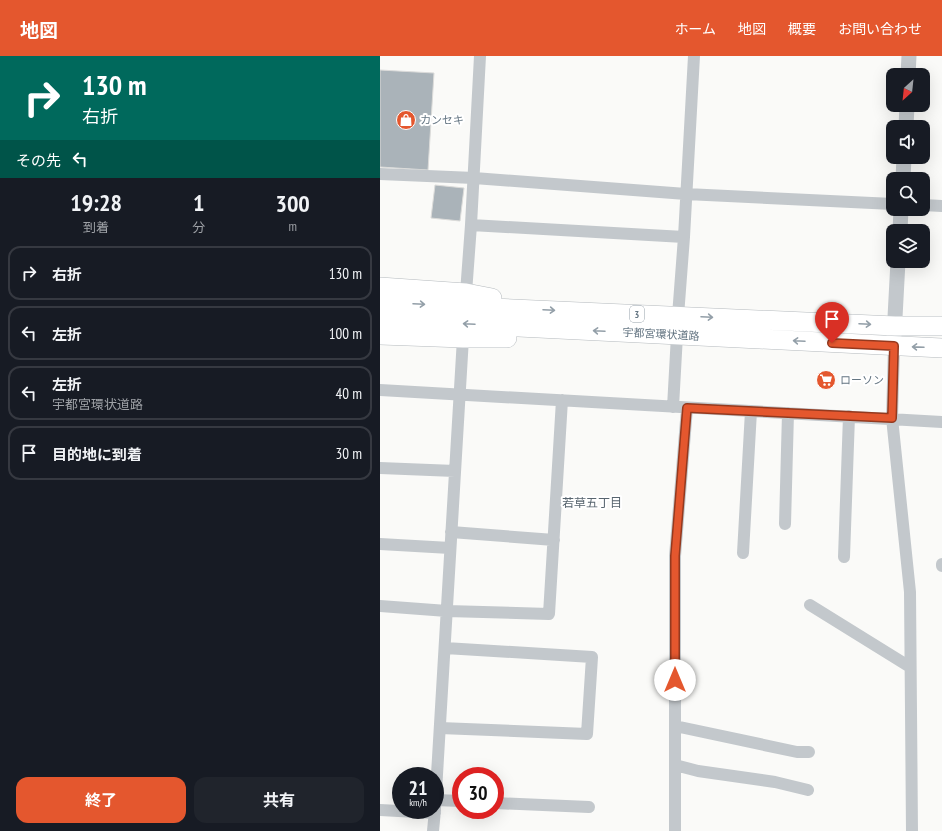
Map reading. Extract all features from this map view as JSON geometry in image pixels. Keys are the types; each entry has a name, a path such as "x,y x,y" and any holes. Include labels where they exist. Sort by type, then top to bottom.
{"main road":[{"name":"3","path":"380,287 466,293 506,301 528,309"},
{"name":"宇都宮環状道路","path":"380,302 895,326 942,326"},
{"name":"宇都宮環状道路","path":"380,320 942,348"},
{"name":"3","path":"380,335 515,338 558,328"}],"street":[{"path":"466,293 474,178 480,56"},
{"path":"678,316 694,56"},
{"path":"908,68 909,56"},
{"path":"380,174 474,178 686,194 886,204"},
{"path":"930,206 942,206"},
{"path":"471,225 684,237"},
{"path":"898,268 892,418 910,592 910,667 915,829"},
{"path":"673,406 676,335"},
{"path":"438,767 463,338"},
{"path":"380,390 942,422"},
{"path":"380,606 447,611 550,614 562,400"},
{"path":"675,831 675,556 687,408"},
{"path":"743,553 751,411"},
{"path":"785,524 788,413"},
{"path":"844,557 849,416"},
{"path":"380,468 454,471"},
{"path":"451,532 554,540"},
{"path":"380,544 450,548"},
{"path":"810,605 910,667"},
{"path":"440,728 587,734 588,726 592,657 445,648"},
{"path":"675,726 797,752 809,752"},
{"path":"675,765 698,771 775,782 808,790"},
{"path":"504,803 589,807"},
{"path":"380,810 392,810"},
{"path":"433,831 434,819"}],"building":[{"name":"カンセキ","path":"380,70 434,73 428,170 380,167"},
{"path":"435,185 464,188 460,221 431,218"}],"place":[{"name":"カンセキ","path":"406,120"},
{"name":"ローソン","path":"826,380"}],"district":[{"name":"若草五丁目","path":"592,503"}],"route":[{"path":"675,680 675,556 687,408 892,418 894,346 832,343"}]}
